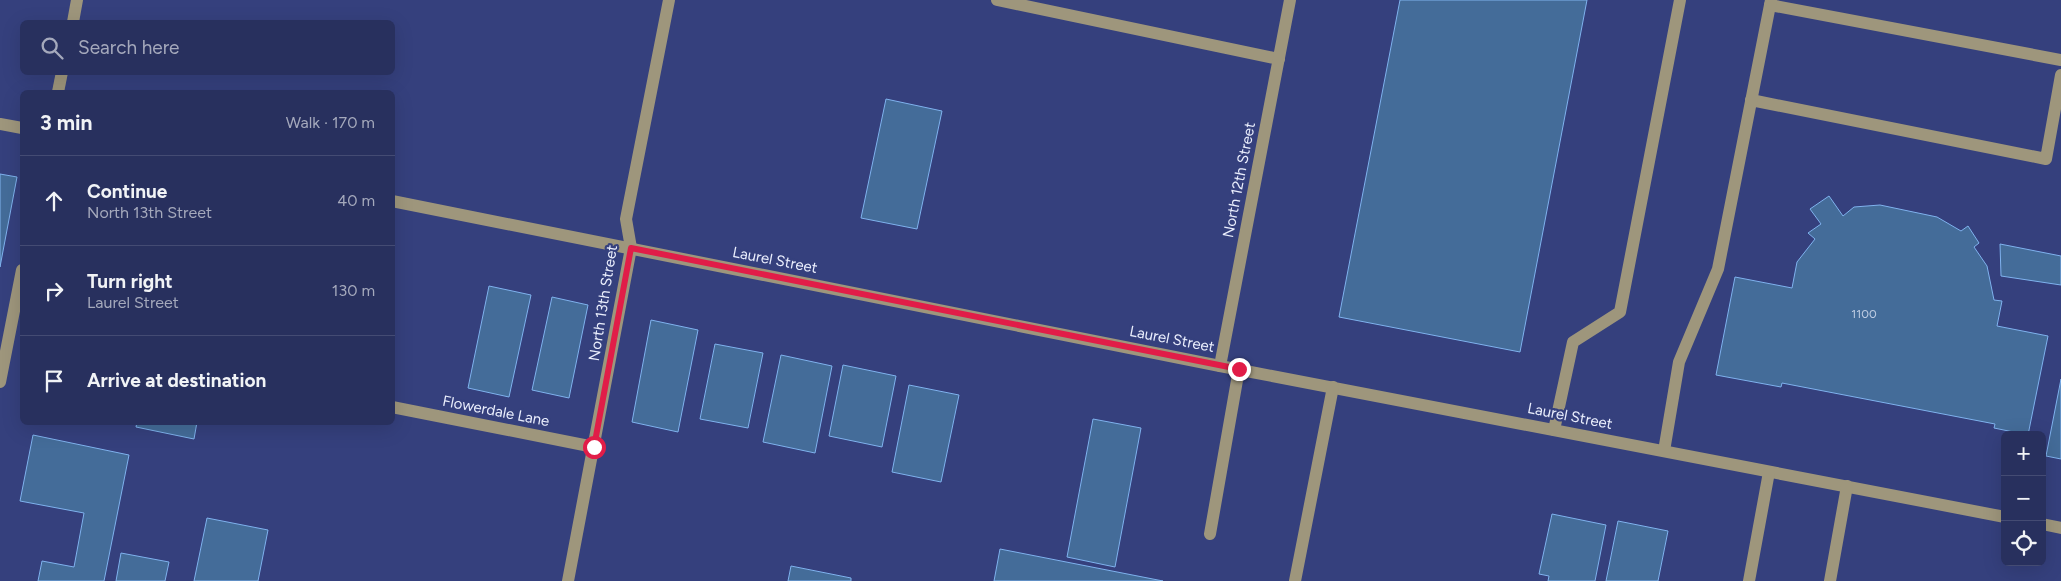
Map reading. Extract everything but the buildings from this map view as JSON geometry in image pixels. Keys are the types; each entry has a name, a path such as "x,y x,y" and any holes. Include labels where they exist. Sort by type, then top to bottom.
{"street":[{"path":"73,20 77,0"},
{"name":"North 13th Street","path":"568,581 631,248 626,219 669,0"},
{"path":"997,0 1279,59"},
{"name":"North 12th Street","path":"1220,366 1290,0"},
{"path":"1554,430 1573,342 1620,312 1680,0"},
{"path":"1664,452 1680,362 1718,269 1770,2 2061,60"},
{"path":"58,90 61,75"},
{"path":"1751,100 2046,159 2061,75"},
{"path":"0,124 20,128"},
{"name":"Laurel Street","path":"395,202 1220,366 2001,516"},
{"path":"0,382 20,280"},
{"path":"1210,534 1239,369"},
{"path":"1295,581 1333,387"},
{"name":"Flowerdale Lane","path":"395,407 594,447"},
{"path":"1749,581 1769,472"},
{"path":"1830,581 1847,486"},
{"path":"2046,525 2061,528"}],"route":[{"path":"594,447 631,248 1239,369"}]}
